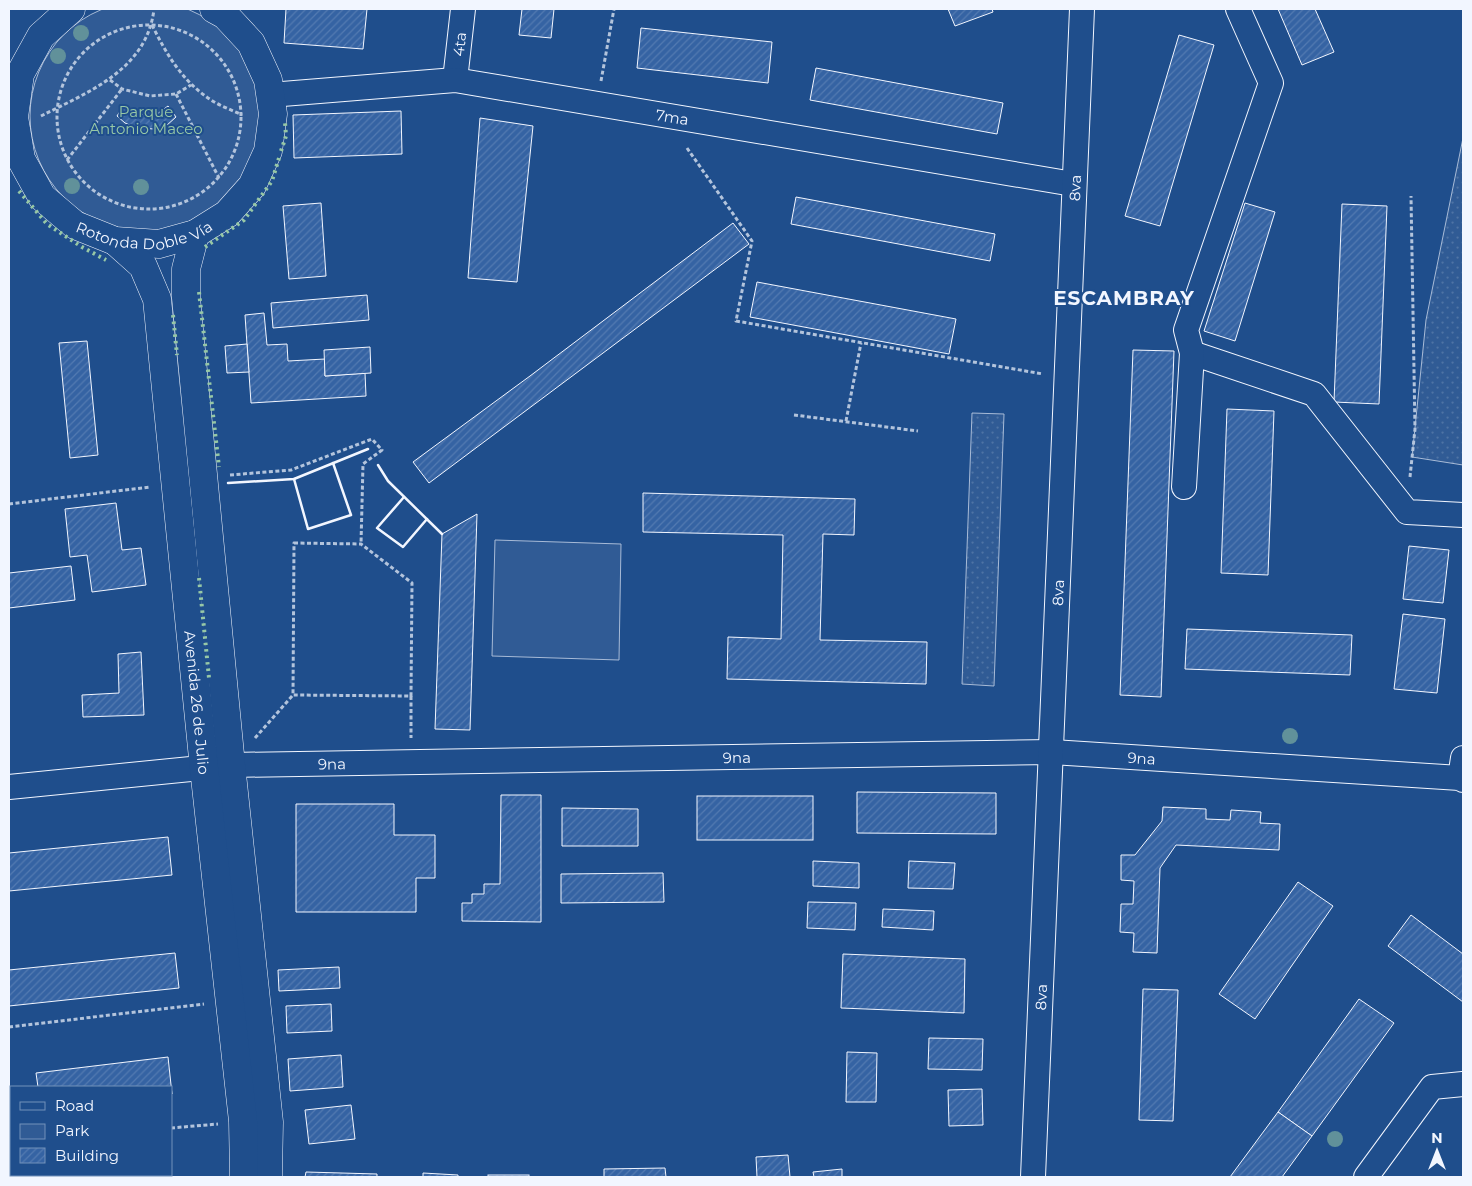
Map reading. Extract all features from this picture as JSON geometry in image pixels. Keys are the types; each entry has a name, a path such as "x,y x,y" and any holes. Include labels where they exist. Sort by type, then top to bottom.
{"main road":[{"name":"Rotonda Doble Vía","path":"71,9 41,36 20,74 12,129 21,159 42,197 75,225 115,242 158,244 195,234 227,214 252,186 268,152 272,105 268,80 251,43 226,15 214,9"},
{"name":"Avenida 26 de Julio","path":"195,234 186,269 186,298 231,765 269,1122 268,1177"},
{"name":"Avenida 26 de Julio","path":"115,242 143,266 157,299 204,768 243,1122 244,1177"}],"street":[{"name":"4ta","path":"455,80 463,9"},
{"name":"8va","path":"1033,1177 1052,752 1073,184 1082,9"},
{"path":"1184,486 1192,353 1186,330 1271,83 1238,9"},
{"name":"7ma","path":"272,105 455,80 1073,184"},
{"path":"1192,353 1314,394 1408,512 1463,515"},
{"name":"9na","path":"9,787 231,765 1052,752 1462,772"},
{"path":"1366,1177 1432,1087 1463,1084"}],"path":[{"path":"12,129 81,98 110,80 140,50 152,24 154,9"},
{"path":"597,104 614,9"},
{"path":"152,24 167,55 191,85 212,101 242,115 272,105"},
{"path":"152,24 180,29 205,42 225,62 237,87 242,115 240,137 232,159 220,178 201,194 178,205 154,209 128,207 103,197 82,181 67,160 58,134 56,108 63,81 78,57 99,39 125,28 152,24"},
{"path":"110,80 122,88 150,96 176,94 191,85"},
{"path":"67,160 122,88"},
{"path":"176,94 220,178"},
{"path":"687,148 752,242 736,321 1066,378"},
{"path":"1408,512 1415,429 1411,196"},
{"path":"846,421 861,343"},
{"path":"794,414 918,431"},
{"path":"204,477 291,470 372,438 382,450 362,464 361,544"},
{"path":"9,504 176,484"},
{"path":"231,765 293,695 294,543 361,544 412,583 412,762"},
{"path":"293,695 411,696"},
{"path":"9,1027 230,1001"},
{"path":"172,1128 243,1122"}],"green space":[{"name":"Parque Antonio Maceo","path":"134,1 156,1 189,9 209,20 227,34 241,52 252,72 260,105 258,138 252,160 241,180 227,198 209,212 189,223 156,231 134,231 101,223 81,212 63,198 49,180 38,160 30,127 30,105 38,72 49,52 63,34 81,20 101,9"},
{"path":"1463,138 1463,465 1412,457 1426,320"},
{"path":"972,413 1004,414 994,686 962,684"},
{"path":"495,540 621,544 619,660 492,656"}],"building":[{"path":"286,9 367,9 363,49 284,43"},
{"path":"522,9 554,9 551,38 519,35"},
{"path":"948,9 992,9 993,12 955,26"},
{"path":"1278,9 1315,9 1334,52 1302,65"},
{"path":"641,28 772,42 768,83 637,68"},
{"path":"1179,35 1214,45 1160,226 1125,216"},
{"path":"816,68 1003,103 997,134 810,100"},
{"path":"124,105 133,112 145,115 157,114 168,106 176,117 166,126 154,129 137,128 125,123 117,116"},
{"path":"401,111 402,154 294,158 293,115"},
{"path":"480,118 533,126 517,282 468,278"},
{"path":"796,197 995,234 990,261 791,224"},
{"path":"321,203 326,276 289,279 283,206"},
{"path":"1245,203 1275,212 1235,341 1204,331"},
{"path":"1342,204 1387,206 1379,404 1334,402"},
{"path":"733,223 749,244 429,483 413,462"},
{"path":"757,282 956,319 949,354 750,317"},
{"path":"367,295 369,320 273,328 271,303"},
{"path":"264,313 267,345 287,344 288,361 325,359 325,376 365,373 366,396 251,403 245,315"},
{"path":"87,341 98,455 70,458 59,343"},
{"path":"247,344 249,372 227,373 225,346"},
{"path":"370,347 371,373 325,376 324,350"},
{"path":"1133,350 1174,351 1161,697 1120,695"},
{"path":"1227,409 1274,411 1268,575 1221,573"},
{"path":"643,493 855,499 854,535 823,534 820,640 927,642 926,684 727,679 728,637 781,639 783,535 643,532"},
{"path":"116,503 122,550 141,548 146,585 92,592 87,555 70,557 65,509"},
{"path":"477,514 470,730 435,729 442,534"},
{"path":"1409,546 1449,550 1443,603 1403,599"},
{"path":"71,566 75,600 9,608 9,573"},
{"path":"1403,614 1445,619 1437,693 1394,689"},
{"path":"1187,629 1352,635 1350,675 1185,669"},
{"path":"141,652 144,715 83,717 82,695 119,693 118,654"},
{"path":"857,792 996,793 996,834 857,833"},
{"path":"501,795 541,795 541,922 462,921 462,903 472,903 472,894 484,894 484,884 500,884"},
{"path":"697,796 813,796 813,840 697,840"},
{"path":"296,804 394,804 394,835 435,835 435,878 416,878 416,912 296,912"},
{"path":"1163,807 1206,809 1206,819 1230,820 1231,810 1261,812 1260,823 1280,824 1279,850 1176,845 1160,868 1157,953 1133,952 1134,933 1120,932 1121,904 1133,904 1134,881 1121,880 1121,855 1135,855 1162,821"},
{"path":"562,808 638,809 638,846 562,846"},
{"path":"168,837 172,875 9,891 9,853"},
{"path":"813,861 859,863 859,888 813,886"},
{"path":"909,861 955,863 953,889 908,888"},
{"path":"663,873 664,902 561,903 561,874"},
{"path":"1298,882 1333,906 1255,1019 1219,994"},
{"path":"808,902 856,903 855,930 807,928"},
{"path":"883,909 934,911 933,930 882,927"},
{"path":"1411,915 1463,954 1463,1002 1388,946"},
{"path":"175,953 179,988 9,1006 9,970"},
{"path":"843,954 965,959 964,1013 841,1008"},
{"path":"339,967 340,988 279,991 278,970"},
{"path":"1143,989 1178,990 1173,1121 1139,1120"},
{"path":"1359,999 1394,1023 1312,1136 1278,1112"},
{"path":"331,1004 332,1031 287,1033 286,1006"},
{"path":"929,1038 983,1039 982,1070 928,1069"},
{"path":"847,1052 877,1053 876,1102 846,1102"},
{"path":"341,1055 343,1087 290,1091 288,1059"},
{"path":"168,1057 171,1086 38,1086 36,1073"},
{"path":"982,1089 983,1125 949,1126 948,1090"},
{"path":"351,1105 355,1139 309,1144 305,1110"},
{"path":"1278,1112 1312,1136 1282,1177 1230,1177"},
{"path":"788,1155 790,1177 757,1177 756,1157"},
{"path":"665,1168 666,1177 604,1177 604,1169"},
{"path":"842,1169 842,1177 814,1177 813,1172"},
{"path":"306,1172 377,1174 377,1177 305,1177"},
{"path":"9,1173 10,1176 124,1177 9,1177"},
{"path":"423,1173 458,1175 458,1177 423,1177"},
{"path":"488,1175 529,1175 529,1177 488,1177"}],"hedge":[{"path":"281,151 286,136 285,122"},
{"path":"205,247 244,220 272,181 279,158"},
{"path":"19,191 47,224 106,260"},
{"path":"199,292 219,467"},
{"path":"173,315 177,355"},
{"path":"199,578 209,678"}],"wall":[{"path":"228,483 294,479 368,449"},
{"path":"294,479 308,529 351,515 333,463"},
{"path":"378,465 388,481 442,534"},
{"path":"404,497 377,528 403,547 427,519"}],"district":[{"name":"ESCAMBRAY","path":"1124,298"}]}
